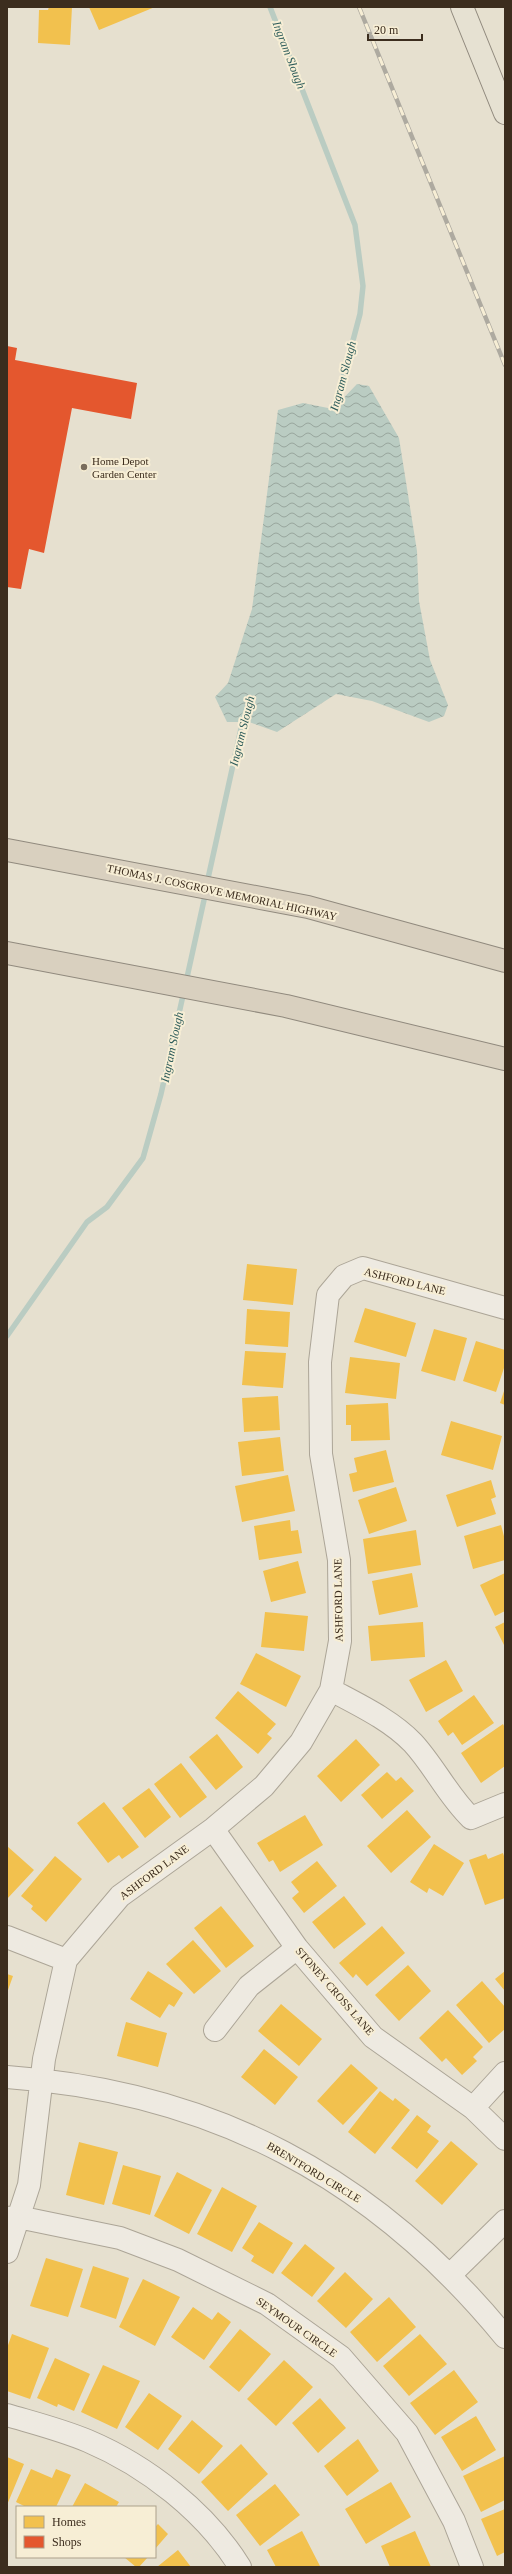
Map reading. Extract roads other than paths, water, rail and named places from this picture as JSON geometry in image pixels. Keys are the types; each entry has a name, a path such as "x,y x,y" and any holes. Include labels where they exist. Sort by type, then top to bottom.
{"highway":[{"name":"THOMAS J. COSGROVE MEMORIAL HIGHWAY","path":"7,850 74,861 308,907 505,961"},
{"path":"7,953 286,1006 505,1059"}],"main road":[{"path":"462,7 505,113"}],"street":[{"name":"ASHFORD LANE","path":"7,2252 13,2217 29,2185 41,2080 52,2014 61,1986 66,1960 120,1896 212,1829 264,1786 301,1742 331,1690 340,1641 339,1560 321,1454 320,1362 328,1295 344,1276 363,1268 505,1308"},
{"path":"331,1690 374,1712 413,1743 454,1802 471,1818 505,1804"},
{"name":"STONEY CROSS LANE","path":"212,1829 297,1948 373,2037 473,2108 505,2139"},
{"path":"7,1937 66,1960"},
{"path":"215,2030 249,1986 297,1948"},
{"path":"473,2108 505,2073"},
{"name":"BRENTFORD CIRCLE","path":"7,2077 41,2080 118,2091 151,2099 242,2132 290,2155 363,2201 409,2236 451,2274 505,2337"},
{"name":"SEYMOUR CIRCLE","path":"13,2217 120,2238 178,2260 267,2304 341,2357 407,2433 454,2521 472,2567"},
{"path":"451,2274 505,2221"},
{"path":"7,2415 88,2441 147,2473 194,2510 240,2567"}],"water":[{"path":"357,384 369,386 399,438 417,551 419,601 430,660 448,705 444,716 429,722 372,701 336,694 277,732 249,722 227,722 215,697 228,683 252,609 278,410 303,403 333,409"}],"waterway":[{"name":"Ingram Slough","path":"270,7 355,225 363,286 360,314 333,416"},
{"name":"Ingram Slough","path":"207,883 244,715"},
{"name":"Ingram Slough","path":"186,982 206,891"},
{"name":"Ingram Slough","path":"7,1336 87,1222 107,1207 143,1158 161,1094 184,991"}],"railway":[{"path":"359,7 505,365"}],"place":[{"name":"Home Depot Garden Center","path":"84,467"}]}
